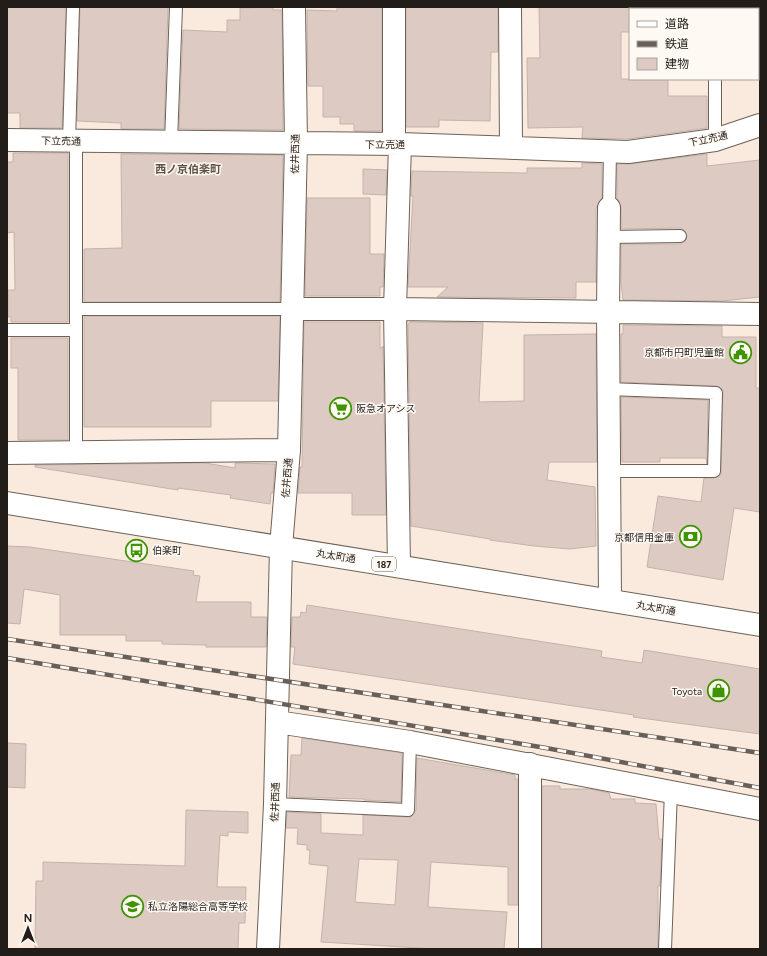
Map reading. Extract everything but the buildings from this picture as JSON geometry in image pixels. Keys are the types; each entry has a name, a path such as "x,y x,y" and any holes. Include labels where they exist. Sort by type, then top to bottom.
{"street":[{"name":"佐井西通","path":"268,949 275,804 281,547 289,450 296,143 294,7"},
{"path":"394,7 397,144 395,308 399,566"},
{"path":"510,7 511,147"},
{"name":"下立売通","path":"7,140 397,144 628,152 715,140 760,125"},
{"path":"609,208 608,389 610,600"},
{"path":"292,309 395,308 760,314"},
{"path":"7,453 289,450"},
{"name":"丸太町通","path":"7,503 760,625"},
{"path":"277,722 410,742 760,809"},
{"path":"530,764 530,949"}],"lane":[{"path":"73,7 76,452"},
{"path":"171,142 176,7"},
{"path":"715,80 715,140"},
{"path":"609,208 610,151"},
{"path":"609,237 680,236"},
{"path":"76,309 292,309"},
{"path":"7,330 76,330"},
{"path":"608,389 716,393 714,472 609,472"},
{"path":"275,804 408,810 410,742"},
{"path":"665,949 671,792"}],"railway":[{"path":"7,639 760,753"},
{"path":"7,658 546,748 760,788"}],"place":[{"name":"京都市円町児童館","path":"740,352"},
{"name":"阪急オアシス","path":"341,408"},
{"name":"京都信用金庫","path":"690,537"},
{"name":"伯楽町","path":"137,550"},
{"name":"Toyota","path":"718,691"},
{"name":"私立洛陽総合高等学校","path":"132,906"}],"district":[{"name":"西ノ京伯楽町","path":"188,169"}]}
